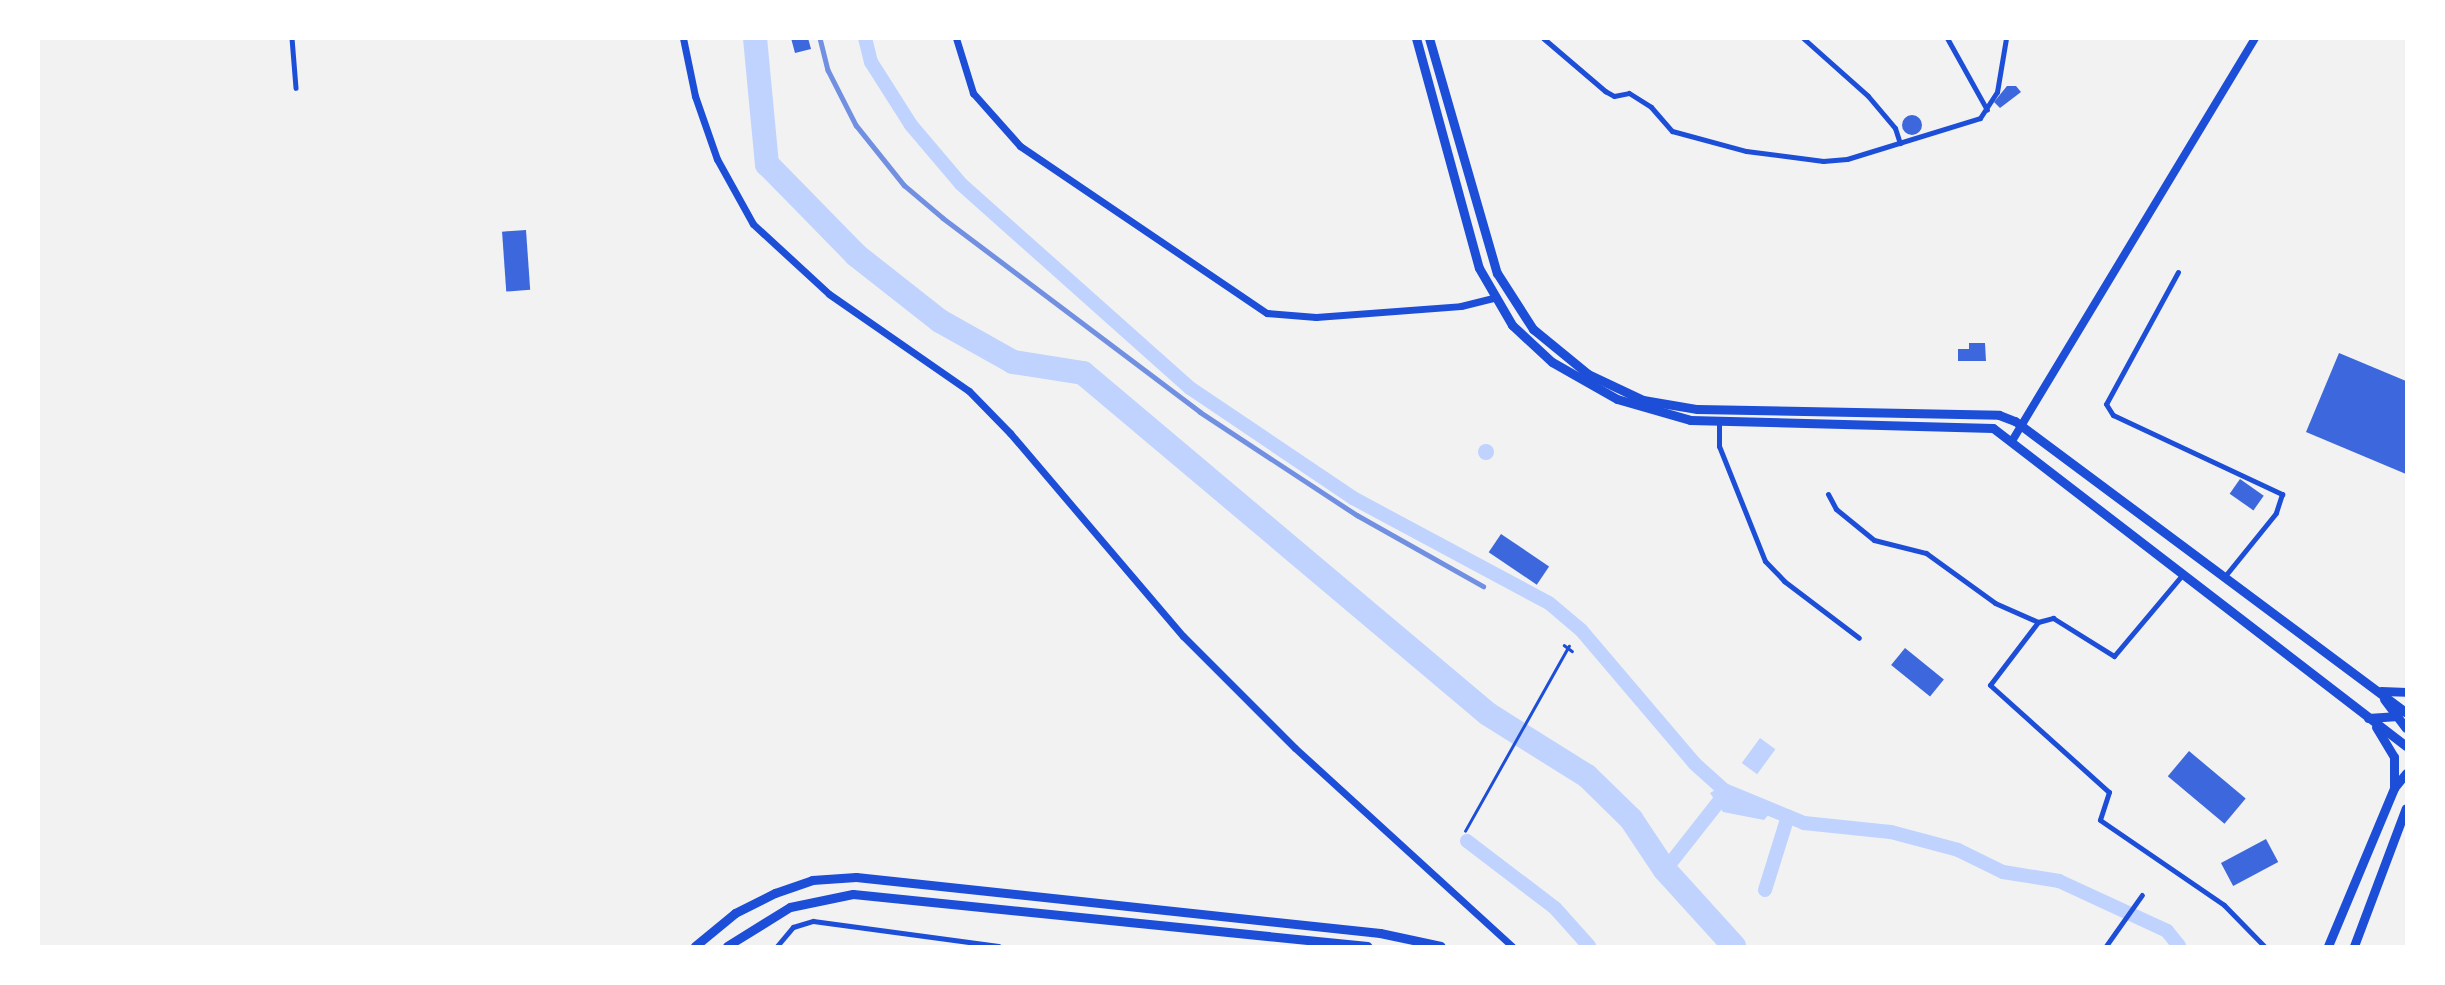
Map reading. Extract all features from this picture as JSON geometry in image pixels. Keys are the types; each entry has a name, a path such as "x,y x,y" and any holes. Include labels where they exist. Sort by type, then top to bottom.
{"main road":[{"path":"1416,38 1476,258 1492,298 1538,350 1591,387 1647,411 1719,422 1981,426 2012,441 2406,746"},
{"path":"1429,38 1483,233 1502,283 1533,329 1588,374 1643,400 1697,410 1999,415 2022,424 2376,690 2403,715 2406,728"},
{"path":"2012,441 2255,38"},
{"path":"2376,690 2406,692"},
{"path":"2368,718 2403,715"},
{"path":"2368,718 2394,757 2394,788"},
{"path":"2328,947 2394,788 2406,773"},
{"path":"2354,947 2406,808"},
{"path":"695,947 735,913 775,893 811,880 856,877 1380,933 1441,947"},
{"path":"727,947 790,907 853,894 1367,947"}],"street":[{"path":"292,38 296,88"},
{"path":"683,38 695,96 717,159 752,224 829,294 969,391 1010,433 1183,636 1295,748 1511,947"},
{"path":"956,38 973,93 1020,146 1267,313 1316,317 1461,306 1492,298"},
{"path":"1543,38 1605,91 1614,96 1629,93 1651,107 1672,131 1696,139 1823,161 1957,128 1987,110 1997,92 2006,38"},
{"path":"1803,38 1868,96 1895,128 1900,142"},
{"path":"1947,38 1987,110"},
{"path":"2178,272 2106,404 2113,415 2282,494 2276,513 2225,576"},
{"path":"1719,422 1719,446 1765,561 1784,581 1859,638"},
{"path":"1828,494 1836,509 1874,540 1926,553 1995,603 2038,622"},
{"path":"2183,574 2114,656 2053,618 2038,622 1990,685 2109,792 2099,820 2224,905 2264,947"},
{"path":"2106,947 2142,895"},
{"path":"777,947 793,927 813,921 998,947"}],"path":[{"path":"1465,831 1567,646 1573,650"}],"water":[{"path":"1486,444 1492,446 1492,458 1486,460 1480,458 1478,452 1480,446"},
{"path":"1760,738 1775,749 1757,774 1742,763"},
{"path":"1717,789 1769,814 1764,820 1723,812 1710,793"}],"building":[{"path":"791,38 808,38 811,49 795,53"},
{"path":"2007,86 2016,86 2021,92 2000,108 1994,102"},
{"path":"1912,115 1919,118 1922,125 1919,132 1912,135 1905,132 1902,125 1905,118"},
{"path":"526,230 530,290 506,292 502,232"},
{"path":"1969,343 1985,343 1986,361 1958,361 1958,349 1969,349"},
{"path":"2339,353 2406,381 2406,474 2306,432"},
{"path":"2240,479 2264,496 2253,510 2230,494"},
{"path":"1501,534 1549,566 1537,585 1489,552"},
{"path":"1905,648 1944,679 1930,697 1891,665"},
{"path":"2189,751 2246,799 2224,824 2168,776"},
{"path":"2266,839 2278,862 2233,886 2221,863"}],"waterway":[{"path":"755,38 767,164 856,255 940,321 1013,362 1083,373 1488,714 1587,776 1631,819 1665,870 1734,946"},
{"path":"865,38 871,62 911,125 961,184 1190,388 1353,498 1549,603 1581,630 1694,763 1724,790 1804,823 1891,832 1958,850 2003,872 2059,881 2167,931 2179,946"},
{"path":"1665,870 1720,800 1732,804"},
{"path":"1765,890 1788,816"},
{"path":"1467,841 1555,908 1589,946"}],"railway":[{"path":"820,38 828,70 856,125 904,185 943,218 1200,412 1357,515 1483,586"}]}
